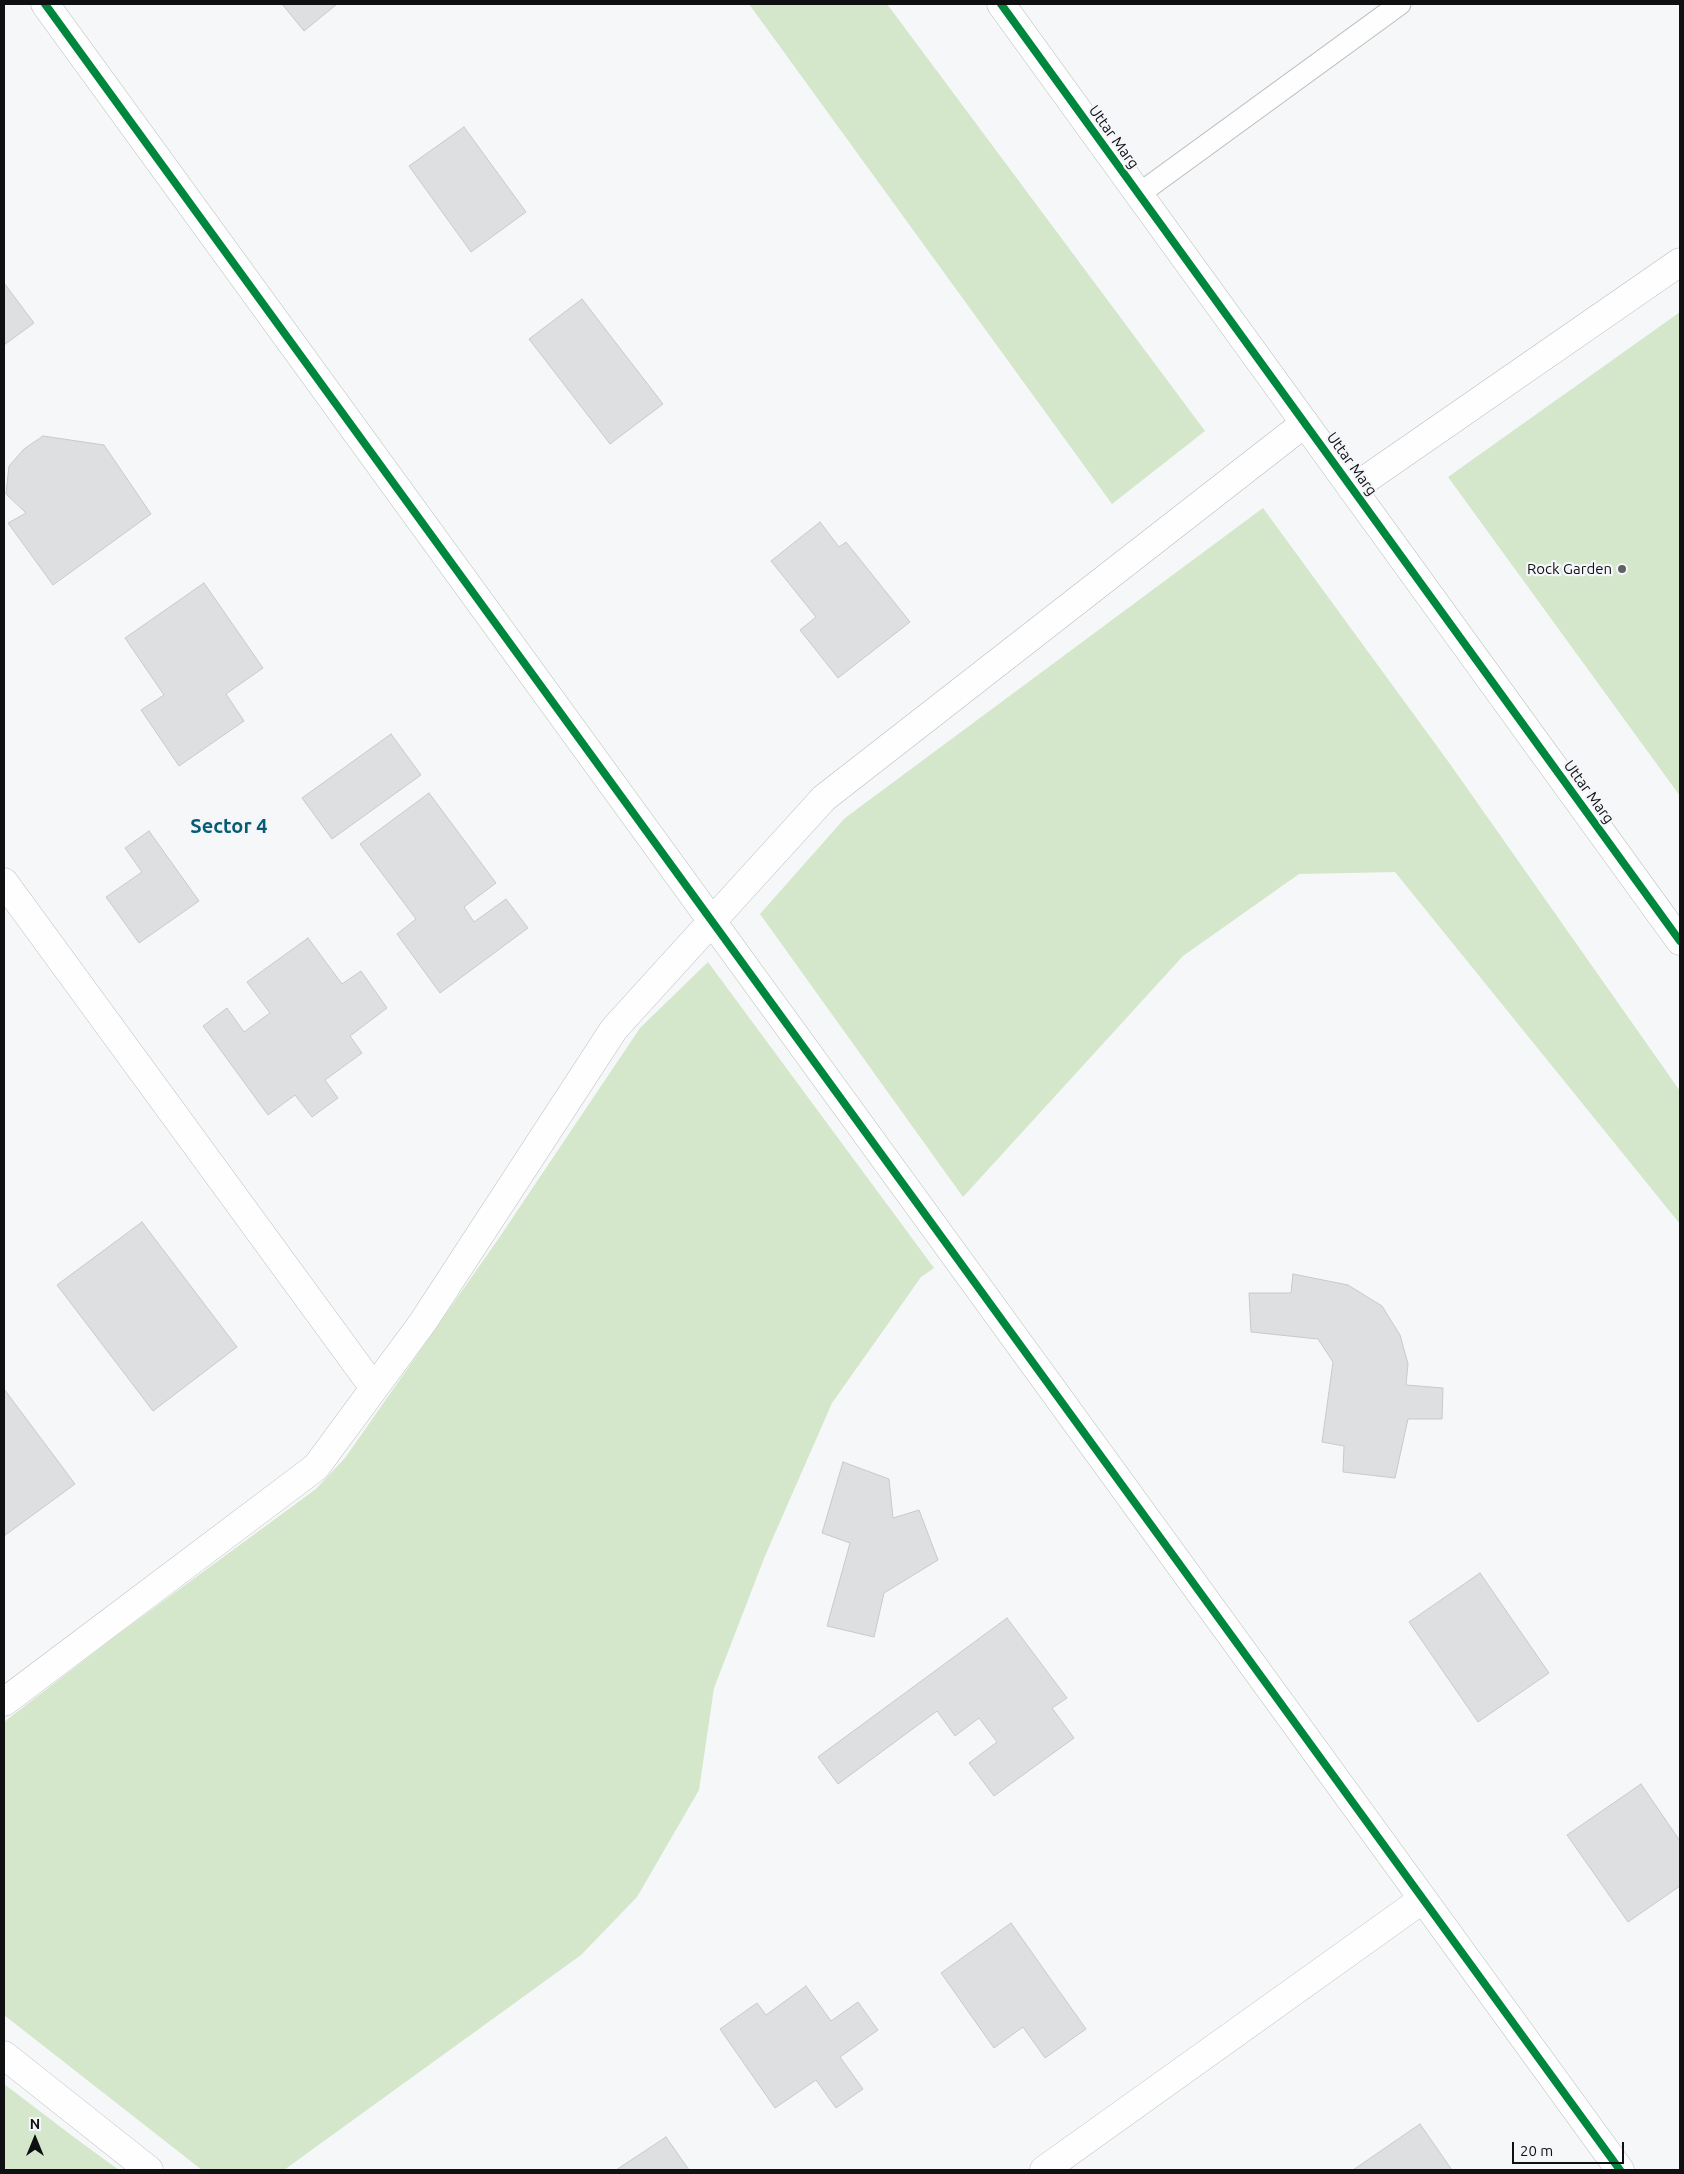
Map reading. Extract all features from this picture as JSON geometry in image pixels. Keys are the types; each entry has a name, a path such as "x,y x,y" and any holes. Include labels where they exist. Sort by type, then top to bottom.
{"street":[{"path":"45,4 1620,2170"},
{"name":"Uttar Marg","path":"1001,4 1680,941"},
{"path":"1352,489 1680,262"},
{"path":"4,1702 316,1467 423,1322 614,1029 824,798 1305,423"},
{"path":"4,882 374,1388"},
{"path":"1044,2170 1423,1899"},
{"path":"4,2055 149,2170"}],"lane":[{"path":"1139,194 1400,4"}],"green space":[{"path":"749,4 887,4 1205,431 1112,504"},
{"name":"Rock Garden","path":"1680,312 1680,796 1448,477"},
{"path":"1263,508 1450,764 1680,1091 1680,1224 1395,872 1299,874 1183,956 963,1197 760,914 845,818"},
{"path":"708,962 934,1268 921,1277 832,1403 765,1556 714,1688 699,1790 637,1897 581,1955 284,2170 202,2170 4,2015 4,1722 113,1638 316,1489 345,1458 499,1238 640,1028"},
{"path":"4,2084 75,2138 119,2170 4,2170"}],"building":[{"path":"282,4 337,4 304,31"},
{"path":"464,127 526,212 471,252 409,166"},
{"path":"4,283 34,323 4,345"},
{"path":"582,299 663,404 610,444 529,339"},
{"path":"43,436 104,445 151,514 53,585 8,523 26,513 6,494 9,466 24,449"},
{"path":"820,522 839,547 846,542 910,622 838,678 800,630 816,617 771,561"},
{"path":"204,583 263,668 226,694 244,721 179,766 141,710 164,695 125,638"},
{"path":"391,734 421,775 332,839 302,798"},
{"path":"429,793 496,883 464,907 474,922 506,899 528,928 440,993 397,934 416,919 360,844"},
{"path":"149,831 199,901 139,943 106,897 142,872 125,848"},
{"path":"308,938 342,984 361,971 387,1008 350,1036 362,1053 325,1080 338,1098 312,1117 295,1095 268,1115 203,1026 227,1008 244,1032 270,1013 247,982"},
{"path":"142,1222 237,1347 153,1411 57,1285"},
{"path":"1293,1274 1348,1285 1382,1306 1400,1335 1408,1364 1406,1385 1443,1388 1442,1419 1408,1419 1395,1478 1343,1472 1344,1446 1322,1442 1333,1362 1318,1339 1251,1332 1249,1293 1291,1293"},
{"path":"4,1389 75,1484 4,1536"},
{"path":"843,1462 889,1479 893,1518 919,1510 938,1560 884,1593 874,1637 827,1626 850,1543 822,1533"},
{"path":"1480,1573 1549,1673 1478,1722 1409,1622"},
{"path":"1007,1618 1067,1698 1052,1708 1074,1738 994,1796 969,1763 997,1742 979,1718 955,1736 937,1711 838,1784 818,1757"},
{"path":"1641,1784 1680,1841 1680,1886 1628,1922 1567,1835"},
{"path":"1011,1923 1086,2029 1045,2058 1023,2027 994,2048 941,1973"},
{"path":"806,1986 831,2021 858,2002 878,2030 840,2057 863,2089 836,2108 816,2080 775,2108 720,2029 757,2003 766,2015"},
{"path":"1420,2124 1452,2170 1353,2170"},
{"path":"666,2137 689,2170 616,2170"}],"cycle path":[{"path":"45,4 1620,2170"},
{"path":"1001,4 1680,941"}],"place":[{"name":"Rock Garden","path":"1622,569"}],"district":[{"name":"Sector 4","path":"229,826"}]}
